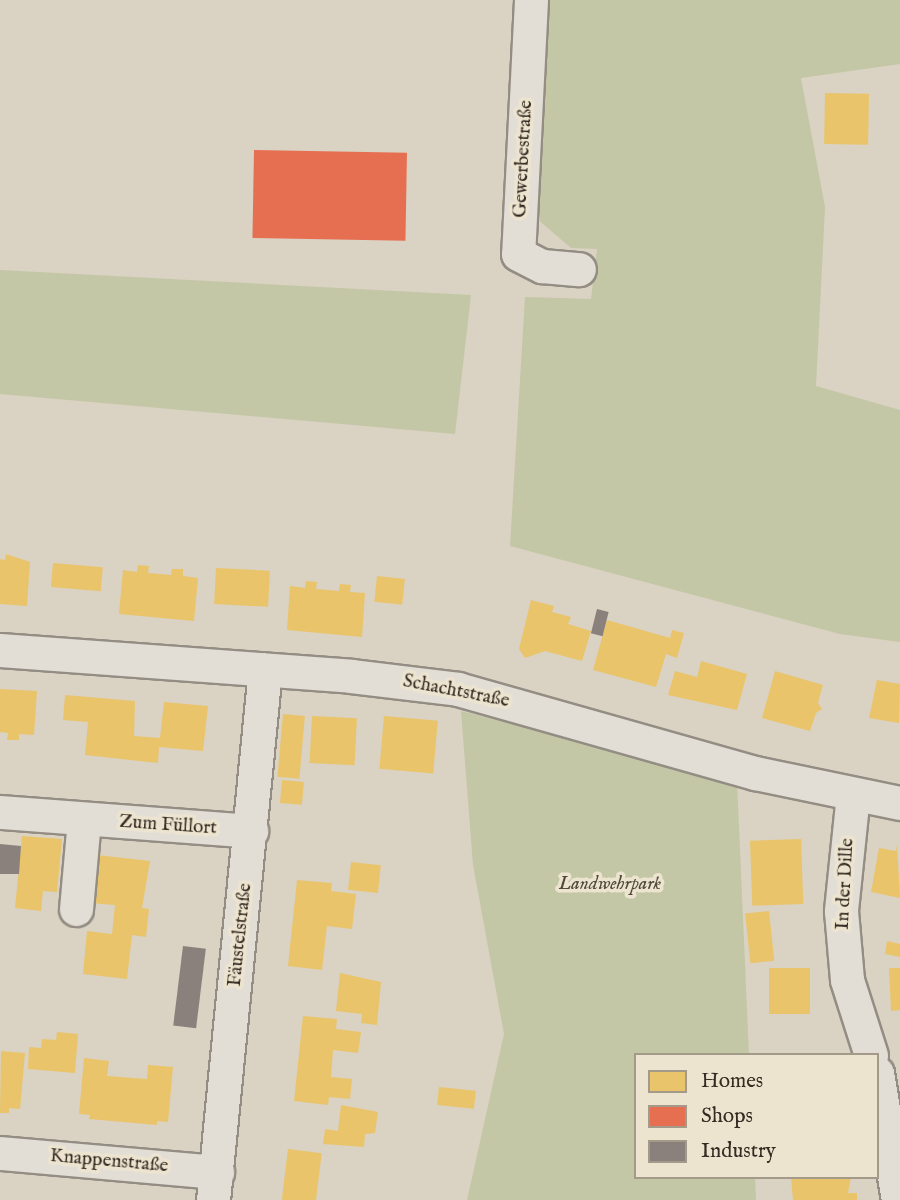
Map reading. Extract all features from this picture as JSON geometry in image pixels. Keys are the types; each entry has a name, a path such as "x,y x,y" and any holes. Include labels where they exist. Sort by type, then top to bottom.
{"street":[{"name":"Gewerbestraße","path":"531,0 518,254 542,265 579,270"},
{"name":"Schachtstraße","path":"0,650 265,670 458,689 755,773 900,803"},
{"name":"Fäustelstraße","path":"215,1186 265,670"},
{"name":"In der Dille","path":"853,794 841,911 847,979 871,1053"},
{"name":"Zum Füllort","path":"0,812 251,831"},
{"path":"76,909 84,820"},
{"path":"879,1085 898,1200"},
{"name":"Knappenstraße","path":"0,1153 215,1186"}],"green space":[{"path":"550,0 900,0 900,64 801,78 825,207 816,386 900,410 900,642 840,634 510,546 525,297 591,299 597,249 571,248 536,218"},
{"path":"0,270 471,295 455,434 0,394"},
{"name":"Landwehrpark","path":"461,711 737,781 749,1053 634,1053 634,1179 755,1179 756,1200 467,1200 504,1034 473,865"}],"building: Homes":[{"path":"825,93 869,94 868,145 824,144"},
{"path":"6,554 30,562 27,606 0,604 0,559 5,560"},
{"path":"53,563 103,567 101,591 51,587"},
{"path":"138,565 149,566 148,573 171,575 172,569 183,569 183,576 198,578 194,621 119,614 123,570 137,572"},
{"path":"216,568 270,571 268,607 214,604"},
{"path":"377,576 405,579 402,605 374,602"},
{"path":"306,581 317,582 316,589 339,591 340,584 351,585 350,592 365,593 362,637 287,630 290,586 305,588"},
{"path":"531,600 554,606 552,612 571,617 568,624 591,631 582,661 545,651 525,658 519,649"},
{"path":"607,620 670,638 672,630 684,633 677,658 666,654 656,687 593,670"},
{"path":"701,661 747,674 737,710 668,695 675,671 697,677"},
{"path":"775,671 823,685 818,703 822,709 816,713 810,731 762,718"},
{"path":"877,680 900,684 899,723 869,718"},
{"path":"0,689 37,691 34,735 19,734 19,740 7,740 8,733 0,732"},
{"path":"65,695 135,701 134,736 160,738 164,702 208,706 203,751 159,747 158,763 85,755 88,722 63,720"},
{"path":"283,714 305,716 299,779 278,777"},
{"path":"312,716 357,718 354,765 310,763"},
{"path":"384,716 438,721 433,774 379,769"},
{"path":"282,780 304,782 302,805 280,803"},
{"path":"22,836 62,839 57,892 43,891 41,911 15,908"},
{"path":"801,839 803,904 752,906 750,841"},
{"path":"897,845 900,898 871,892 879,848 896,851"},
{"path":"97,855 150,861 142,908 149,909 146,937 132,935 127,979 83,974 87,931 112,934 115,905 90,903"},
{"path":"351,862 381,865 378,893 348,890"},
{"path":"297,880 332,883 331,891 356,894 352,929 327,926 322,970 288,966"},
{"path":"769,911 774,961 750,963 745,914"},
{"path":"887,941 900,944 900,957 885,954"},
{"path":"769,968 810,968 810,1014 769,1014"},
{"path":"889,968 900,968 900,1010 891,1011"},
{"path":"340,973 381,982 377,1025 361,1023 362,1014 336,1011"},
{"path":"303,1016 337,1019 336,1029 361,1032 358,1053 333,1050 331,1077 352,1079 350,1099 329,1097 328,1105 294,1101"},
{"path":"57,1032 78,1034 75,1073 28,1069 29,1047 41,1048 42,1039 56,1040"},
{"path":"1,1051 25,1053 20,1109 9,1108 9,1113 0,1113"},
{"path":"84,1058 109,1061 107,1076 147,1079 148,1065 173,1067 168,1122 157,1121 157,1125 89,1119 90,1115 79,1114"},
{"path":"439,1087 476,1091 474,1109 437,1105"},
{"path":"341,1105 378,1112 375,1133 365,1134 364,1147 323,1144 325,1129 338,1131"},
{"path":"288,1149 322,1153 316,1200 282,1200"},
{"path":"791,1179 851,1179 848,1193 857,1193 857,1200 793,1200"}],"building: Shops":[{"path":"254,150 407,153 405,241 252,238"}],"building: Industry":[{"path":"597,609 609,612 603,636 591,633"},
{"path":"0,844 21,846 19,874 0,874"},
{"path":"183,946 206,949 196,1028 173,1025"}]}
